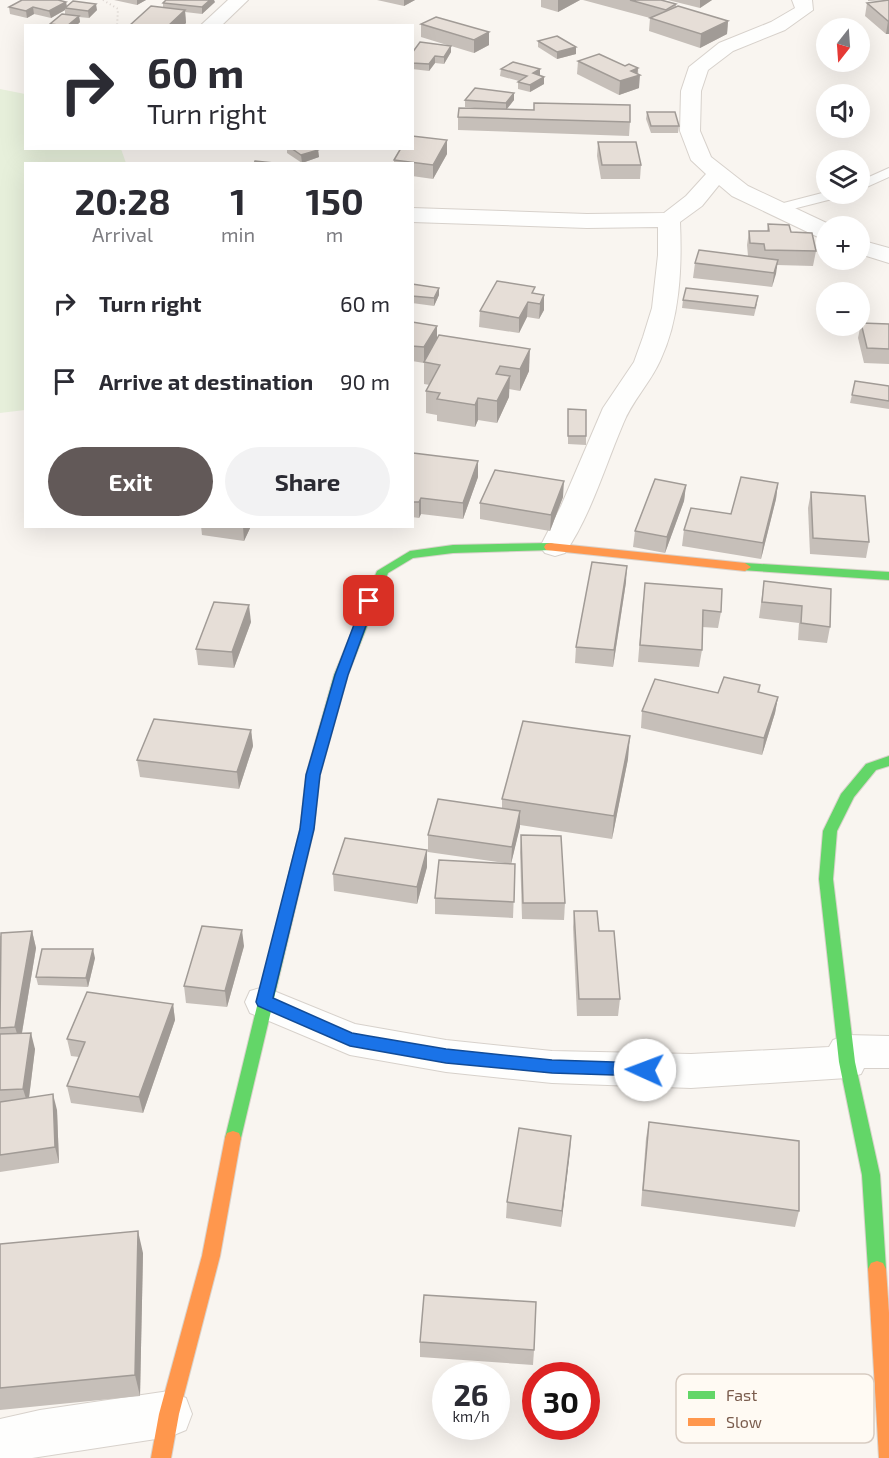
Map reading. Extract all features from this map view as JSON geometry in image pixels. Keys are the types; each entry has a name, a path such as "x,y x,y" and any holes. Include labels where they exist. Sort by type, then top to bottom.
{"street":[{"path":"211,24 239,0"},
{"path":"801,0 805,3 804,10 789,20 726,47 699,67 691,91 690,131 702,160 740,191 816,227"},
{"path":"414,215 587,221 669,220 694,201 718,173"},
{"path":"555,547 575,506 616,408 647,362 656,337 664,308 670,255 669,220"},
{"path":"870,250 889,256"},
{"path":"161,1458 169,1414 211,1256 234,1134 307,829 313,775 341,675 382,571 410,555 453,549 555,547 724,566 889,576"},
{"path":"889,761 872,767 848,794 830,831 826,879 847,1057 870,1174 889,1458"},
{"path":"264,1002 350,1039 446,1056 552,1067 691,1071 889,1052"},
{"path":"0,1442 40,1433 169,1414"}],"lane":[{"path":"870,181 889,172"},
{"path":"777,209 816,199"}],"path":[{"path":"103,0 118,9 117,24"}],"green space":[{"path":"0,89 24,94 24,150 121,150 126,162 24,162 24,410 0,413"}],"building":[{"path":"22,0 66,2 49,11 33,7 26,11 9,7"},
{"path":"166,0 210,0 202,7 163,3"},
{"path":"630,0 661,0 676,4 666,10"},
{"path":"889,0 889,21 867,3"},
{"path":"73,1 96,4 88,11 65,8"},
{"path":"151,6 185,10 170,24 131,24"},
{"path":"678,6 728,21 701,34 650,18"},
{"path":"62,14 79,16 69,24 50,24"},
{"path":"436,17 489,32 474,40 421,24"},
{"path":"557,36 576,47 557,52 538,41"},
{"path":"420,42 451,46 444,57 435,56 429,64 414,63 414,50"},
{"path":"599,54 625,66 629,64 638,68 631,71 640,75 620,81 578,61"},
{"path":"513,62 540,69 533,73 544,77 530,85 518,82 527,76 501,69"},
{"path":"475,88 514,93 506,103 465,100"},
{"path":"534,103 630,105 630,122 458,117 459,108 534,110"},
{"path":"647,112 675,112 679,126 651,126"},
{"path":"414,136 447,140 433,165 394,160 400,150 414,150"},
{"path":"598,142 636,142 641,165 602,165"},
{"path":"294,150 318,150 301,155"},
{"path":"768,224 789,225 791,232 812,233 816,251 765,250 764,244 750,243 749,231 769,231"},
{"path":"699,250 778,260 774,273 695,263"},
{"path":"497,281 535,287 532,293 544,295 540,304 528,302 519,318 480,311"},
{"path":"414,284 439,288 434,298 414,296"},
{"path":"686,288 758,296 755,308 683,300"},
{"path":"414,322 437,326 424,347 414,346"},
{"path":"870,323 889,324 889,349 867,348 864,336 870,336"},
{"path":"439,335 530,349 520,369 500,366 496,374 510,376 497,401 478,398 475,405 437,399 440,393 426,391 440,365 424,362"},
{"path":"855,381 889,386 889,401 852,395"},
{"path":"568,409 586,410 586,436 568,436"},
{"path":"414,453 478,461 463,503 421,498 419,502 414,502"},
{"path":"495,470 564,481 551,515 480,503"},
{"path":"741,477 778,483 763,543 684,530 691,508 731,514"},
{"path":"655,479 686,485 667,537 635,531"},
{"path":"811,492 865,496 869,542 813,538"},
{"path":"592,562 627,566 614,650 576,647"},
{"path":"764,581 831,589 830,627 801,623 802,606 762,602"},
{"path":"645,583 722,589 721,612 703,610 702,650 640,645"},
{"path":"214,602 249,605 232,652 196,649"},
{"path":"724,677 760,685 758,692 778,697 764,738 642,711 655,679 718,693"},
{"path":"154,719 251,730 237,772 137,760"},
{"path":"523,721 630,736 614,816 502,799"},
{"path":"438,799 520,811 512,847 428,835"},
{"path":"521,835 561,836 565,903 523,903"},
{"path":"345,838 427,850 417,887 333,874"},
{"path":"439,860 515,864 514,902 435,898"},
{"path":"574,911 597,911 599,931 614,931 620,999 579,999"},
{"path":"202,926 242,930 225,991 184,986"},
{"path":"32,931 15,1027 0,1028 1,933"},
{"path":"42,949 93,949 86,978 36,977"},
{"path":"87,992 173,1004 139,1097 67,1086 85,1042 67,1039"},
{"path":"31,1033 23,1089 0,1090 0,1034"},
{"path":"53,1094 55,1147 0,1155 0,1102"},
{"path":"649,1122 799,1141 799,1211 643,1190"},
{"path":"519,1128 571,1136 562,1211 507,1202"},
{"path":"138,1231 135,1375 0,1388 0,1244"},
{"path":"424,1295 536,1302 534,1350 420,1342"}],"traffic: fast":[{"path":"233,1138 307,829 313,775 341,675 383,571 410,555 453,549 550,547"},
{"path":"745,567 889,576"},
{"path":"877,1269 871,1175 847,1062 826,879 830,831 848,794 871,767 889,761"}],"traffic: slow":[{"path":"550,547 745,567"},
{"path":"161,1458 169,1414 211,1256 233,1138"},
{"path":"877,1269 889,1458"}],"route":[{"path":"369,601 341,675 313,775 307,829 264,1002 350,1039 369,1043 446,1056 552,1067 645,1070"}]}
